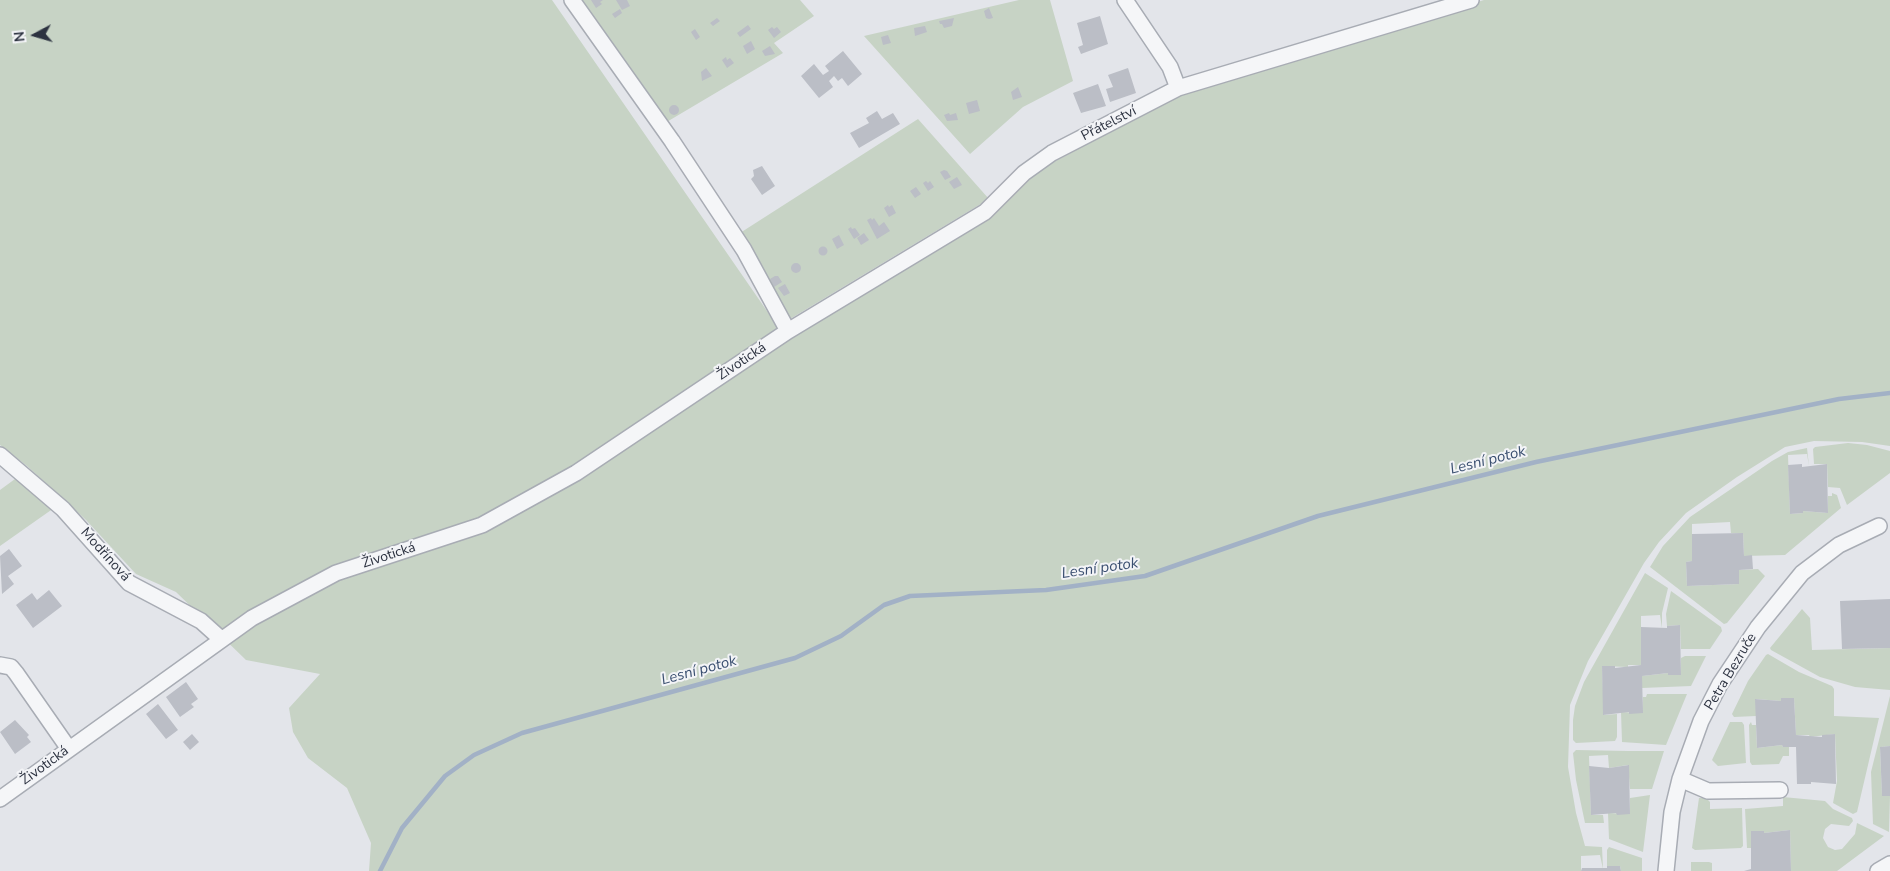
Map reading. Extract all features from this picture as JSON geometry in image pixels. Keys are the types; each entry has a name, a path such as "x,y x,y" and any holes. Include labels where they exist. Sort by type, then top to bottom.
{"street":[{"path":"572,0 672,141 744,250 788,330"},
{"path":"1125,0 1170,67 1178,88"},
{"name":"Přátelství","path":"788,330 985,212 1024,173 1052,153 1178,88 1471,0"},
{"name":"Životická","path":"0,799 252,618 336,573 425,545 491,520 576,473 788,330"},
{"name":"Modřínová","path":"0,456 62,509 129,583 201,621 221,639"},
{"name":"Petra Bezruče","path":"1666,871 1672,812 1680,780 1701,721 1720,684 1758,627 1802,573 1840,545 1879,526"},
{"path":"0,665 11,667 16,673 69,749"},
{"path":"1680,780 1708,791 1780,790"},
{"path":"1878,871 1890,864"}],"green space":[{"path":"0,0 552,0 787,340 994,214 1024,178 1188,90 1484,0 1890,0 1890,446 1862,442 1814,441 1785,447 1737,477 1686,513 1659,542 1644,563 1588,661 1570,705 1568,767 1576,813 1585,846 1602,847 1603,869 1600,855 1581,856 1581,871 369,871 371,843 347,788 308,758 293,732 289,708 320,674 246,660 176,592 136,574 86,520 27,466 0,445"},
{"path":"579,0 800,0 814,16 774,43 783,53 665,123"},
{"path":"1019,0 1050,0 1073,81 1023,107 970,154 864,36"},
{"path":"918,119 989,199 790,319 740,233"},
{"path":"1848,443 1867,445 1890,451 1890,473 1847,505 1840,488 1828,487 1827,464 1814,464 1813,449 1815,447"},
{"path":"1807,448 1809,466 1807,454 1788,455 1790,514 1803,513 1803,511 1828,513 1828,496 1832,496 1832,493 1837,495 1841,508 1785,555 1744,556 1743,533 1731,533 1730,522 1692,524 1692,561 1686,562 1687,586 1739,584 1739,570 1758,569 1765,576 1727,623 1724,624 1650,567 1663,546 1690,517 1772,461 1788,452"},
{"path":"15,479 54,508 0,546 0,490"},
{"path":"1645,573 1668,588 1662,613 1662,628 1660,615 1641,616 1641,665 1628,665 1628,667 1602,666 1604,715 1617,714 1617,737 1615,741 1576,743 1573,740 1573,720 1575,706 1584,682"},
{"path":"1671,591 1721,627 1722,631 1710,649 1681,649 1680,625 1667,626 1666,614"},
{"path":"1802,609 1810,618 1812,650 1890,648 1890,690 1855,687 1820,677 1771,650 1770,648"},
{"path":"1768,654 1799,672 1832,686 1834,689 1834,716 1879,718 1857,812 1853,814 1833,803 1837,781 1835,734 1810,737 1809,735 1796,735 1794,698 1781,698 1781,701 1756,699 1756,716 1734,717 1732,714 1748,681"},
{"path":"1685,656 1706,656 1691,686 1642,688 1642,676 1668,673 1668,675 1681,675 1681,658"},
{"path":"1647,694 1687,694 1666,745 1622,742 1621,712 1642,713 1643,697 1646,697"},
{"path":"1890,696 1890,746 1881,747 1880,749 1882,795 1890,796 1889,832 1873,824 1871,772"},
{"path":"1730,722 1742,722 1744,725 1746,763 1718,766 1712,760"},
{"path":"1751,722 1752,725 1756,725 1757,748 1782,745 1783,747 1789,747 1789,756 1783,756 1779,764 1752,765 1750,762 1749,725"},
{"path":"1576,750 1664,751 1652,789 1630,789 1628,765 1609,768 1608,755 1589,756 1591,815 1603,815 1604,823 1585,823 1576,780 1573,753"},
{"path":"1650,795 1643,852 1609,839 1608,813 1630,814 1630,798"},
{"path":"1783,797 1825,801 1833,809 1852,818 1853,821 1849,826 1831,824 1825,829 1823,838 1828,847 1835,850 1842,849 1855,834 1857,823 1884,836 1837,871 1791,871 1790,830 1764,833 1764,831 1751,831 1751,848 1747,848 1745,809 1783,806"},
{"path":"1699,798 1706,798 1710,802 1710,809 1742,808 1743,846 1741,848 1695,850 1692,848"},
{"path":"1609,847 1642,858 1642,871 1621,871 1620,866 1607,866 1607,850"},
{"path":"1691,862 1712,863 1712,871 1691,871"}],"building":[{"path":"591,0 603,0 600,2 602,4 596,8"},
{"path":"616,0 627,0 630,6 622,10"},
{"path":"989,8 993,18 989,19 986,18 984,11"},
{"path":"620,9 622,13 615,18 612,14"},
{"path":"1100,16 1108,44 1081,54 1078,47 1083,45 1077,23"},
{"path":"717,18 720,21 713,26 710,23"},
{"path":"954,18 952,26 944,28 939,21"},
{"path":"748,25 751,29 740,37 737,33"},
{"path":"925,26 927,32 915,36 914,28"},
{"path":"772,27 774,29 777,27 781,32 774,38 768,30"},
{"path":"695,29 700,37 696,40 691,32"},
{"path":"888,35 891,43 883,45 881,37"},
{"path":"751,41 755,49 747,54 743,46"},
{"path":"770,46 775,54 765,56 762,51"},
{"path":"843,51 862,74 848,86 842,78 838,81 834,76 829,81 833,87 819,98 801,76 814,64 823,75 829,71 825,66"},
{"path":"726,57 727,60 730,58 734,63 727,68 722,60"},
{"path":"706,68 712,76 702,81 701,72"},
{"path":"1128,68 1136,93 1110,102 1106,89 1113,87 1108,75"},
{"path":"1098,84 1106,106 1081,113 1073,93"},
{"path":"1018,87 1022,97 1013,100 1011,92"},
{"path":"977,100 980,111 969,114 966,103"},
{"path":"672,105 676,105 679,110 676,115 672,115 669,112 669,108"},
{"path":"877,111 882,119 893,113 900,124 859,148 850,133 869,123 866,118"},
{"path":"949,113 950,115 956,113 958,120 947,121 944,115"},
{"path":"762,166 775,186 762,195 751,179 754,176 753,170"},
{"path":"944,170 951,177 945,180 940,172"},
{"path":"957,177 962,185 954,189 949,182"},
{"path":"926,181 928,183 930,181 934,187 928,191 923,183"},
{"path":"916,187 921,194 915,198 910,191"},
{"path":"888,205 889,207 892,205 896,213 889,217 884,208"},
{"path":"871,218 872,220 874,218 879,226 884,222 890,231 877,239 867,220"},
{"path":"851,227 852,229 855,228 860,235 854,239 848,229"},
{"path":"864,233 869,240 861,245 857,238"},
{"path":"839,235 844,245 837,249 832,239"},
{"path":"823,247 827,251 823,255 819,251"},
{"path":"794,263 798,263 801,268 798,273 794,273 791,270 791,266"},
{"path":"778,276 782,282 774,287 770,279"},
{"path":"785,284 790,293 784,296 778,288"},
{"path":"1802,464 1802,467 1827,464 1828,513 1803,511 1803,513 1790,514 1788,465"},
{"path":"1743,533 1744,556 1752,555 1753,569 1739,570 1739,584 1687,586 1686,562 1692,561 1692,534"},
{"path":"9,549 22,566 8,576 14,584 2,594 0,556"},
{"path":"49,590 62,606 33,628 16,605 32,593 37,600"},
{"path":"1890,599 1890,648 1842,649 1840,601"},
{"path":"1680,625 1681,675 1668,675 1668,673 1642,676 1643,713 1629,714 1629,712 1603,715 1602,666 1615,666 1615,668 1641,665 1641,627 1667,628 1667,626"},
{"path":"186,682 198,699 191,704 194,707 180,717 166,697"},
{"path":"1781,698 1794,698 1796,735 1822,737 1822,735 1835,734 1836,784 1811,782 1811,784 1797,784 1796,747 1783,747 1782,745 1757,748 1755,699 1781,701"},
{"path":"158,704 178,730 166,739 146,714"},
{"path":"15,720 29,735 27,737 31,742 15,754 0,732"},
{"path":"192,734 199,742 190,750 183,742"},
{"path":"1890,746 1890,796 1882,796 1880,747"},
{"path":"1629,765 1630,814 1591,815 1589,766 1609,768"},
{"path":"1790,830 1791,871 1744,871 1751,869 1751,831 1764,831 1764,833"},
{"path":"1607,866 1620,866 1621,871 1581,871 1582,868 1607,868"}],"waterway":[{"name":"Lesní potok","path":"380,871 402,828 445,776 474,755 522,733 795,658 841,636 884,605 910,596 1046,590 1145,576 1318,516 1536,462 1839,399 1890,393"}]}
